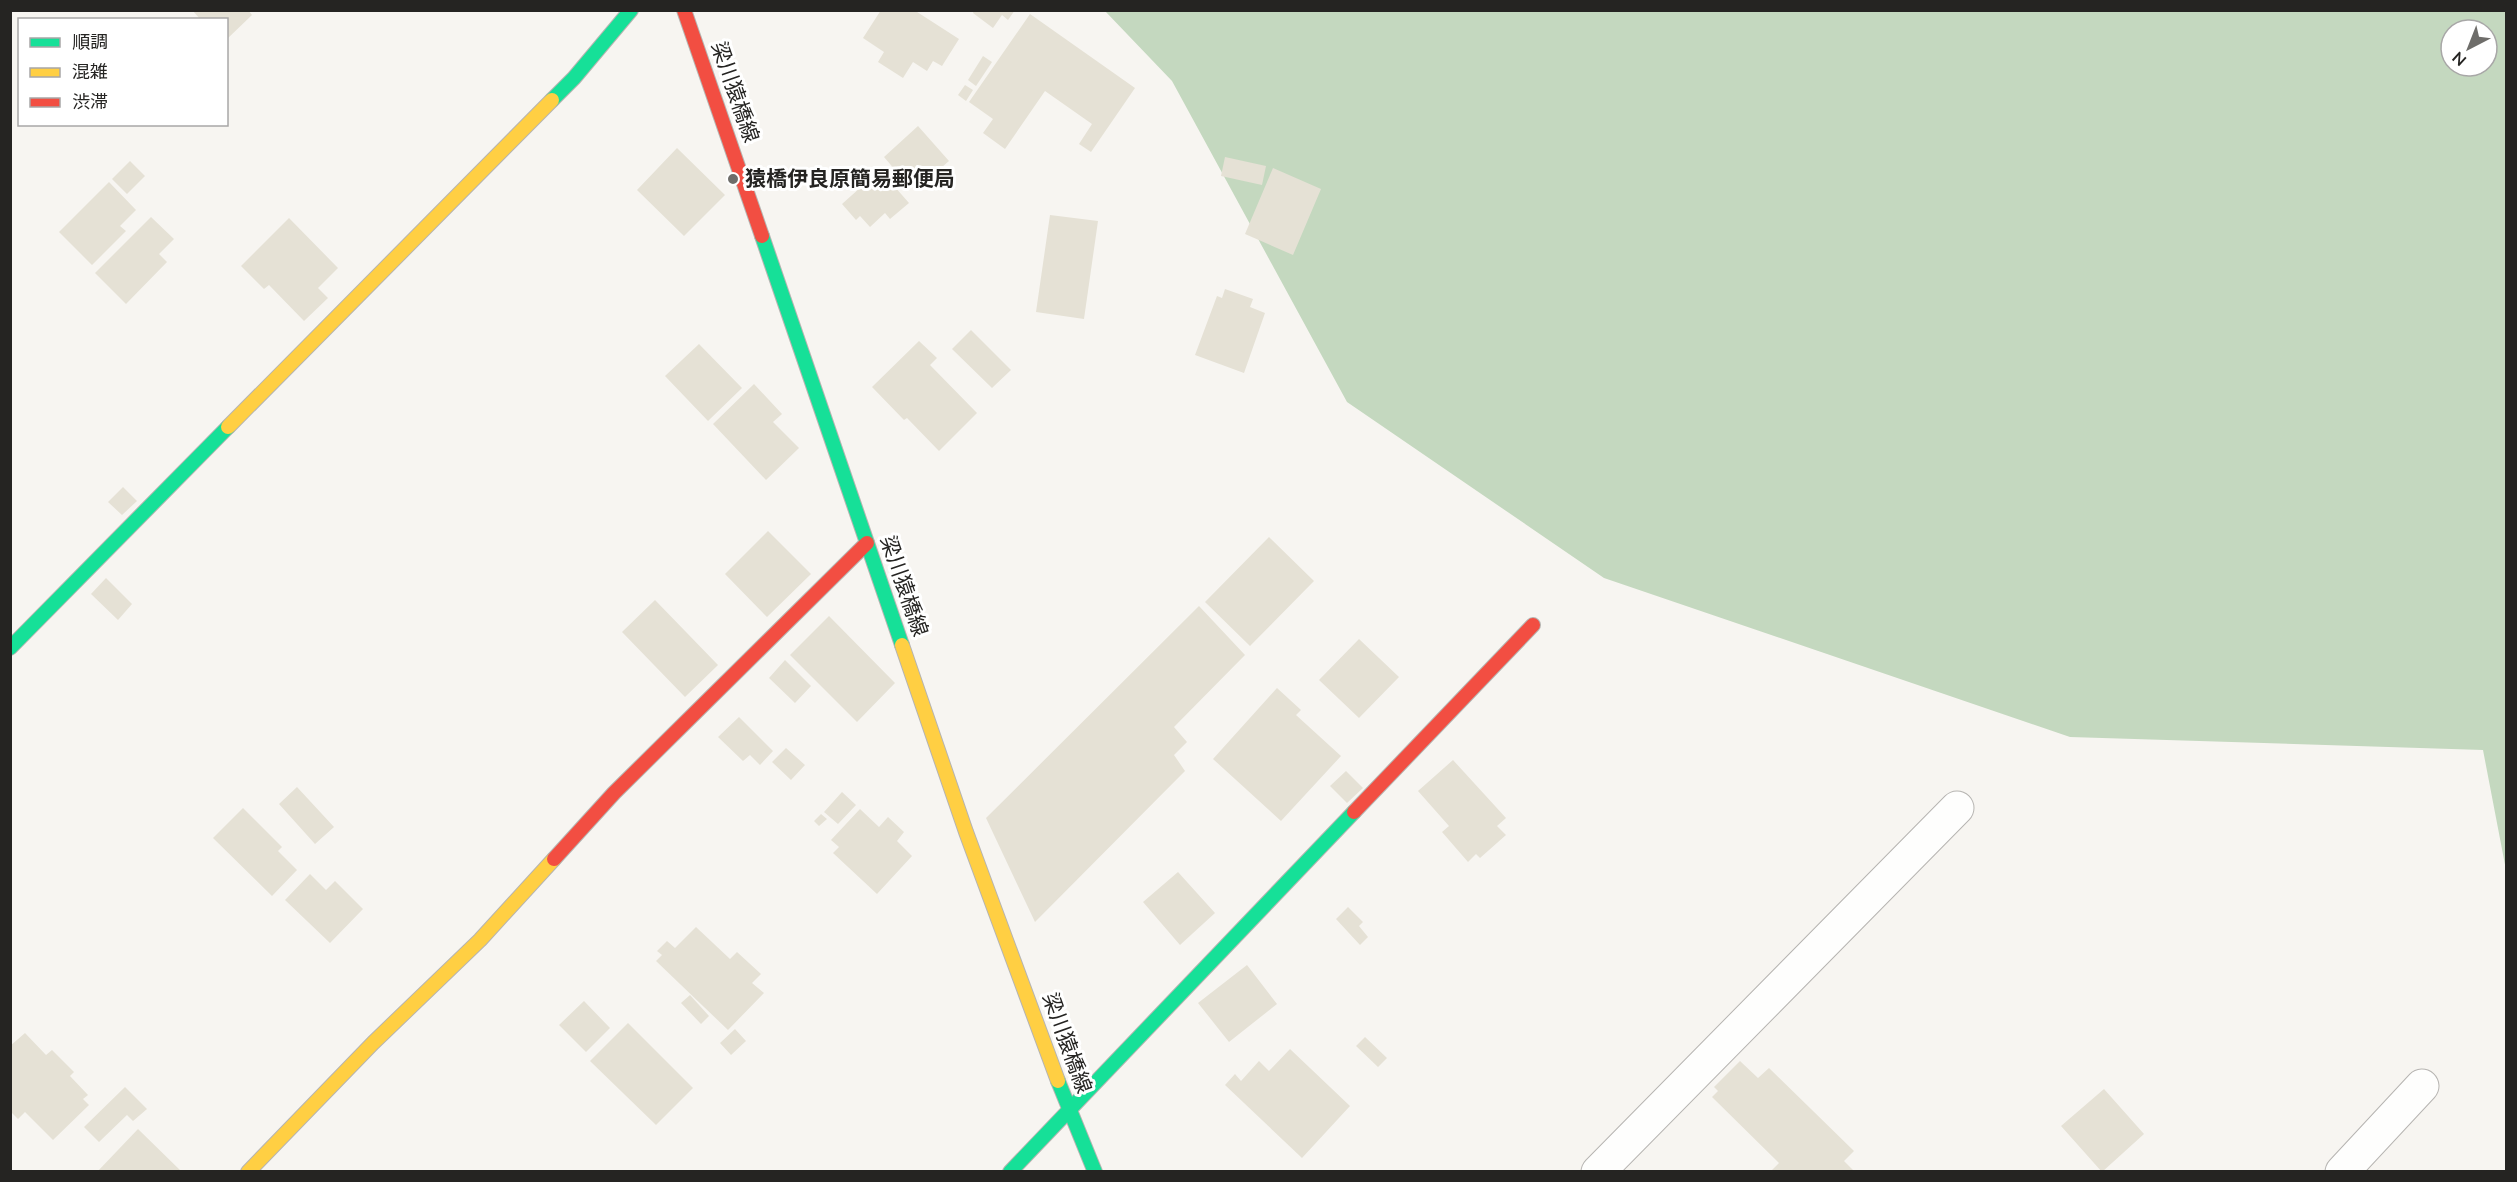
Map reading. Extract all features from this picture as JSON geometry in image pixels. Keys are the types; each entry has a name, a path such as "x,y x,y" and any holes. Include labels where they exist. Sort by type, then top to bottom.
{"street":[{"path":"10,648 574,78 631,10"},
{"name":"梁川猿橋線","path":"684,10 966,832 1069,1110 1095,1172"},
{"path":"248,1172 373,1043 480,940 614,793 867,543"},
{"path":"1010,1172 1533,625"},
{"path":"1598,1172 1958,808"},
{"path":"2342,1172 2422,1086"}],"green space":[{"path":"1105,11 2506,11 2506,870 2483,750 2070,737 1604,578 1347,402 1172,81"}],"building":[{"path":"192,10 248,10 252,15 228,38 228,18 199,18"},
{"path":"881,10 887,12 888,10 914,10 959,39 942,66 933,61 927,71 913,62 903,78 878,62 884,52 863,38"},
{"path":"974,10 1015,10 1008,20 1002,15 993,28 973,13"},
{"path":"1030,14 1135,88 1091,152 1079,144 1092,124 1045,91 1005,149 983,133 993,119 969,102"},
{"path":"983,56 992,62 976,86 968,80"},
{"path":"965,85 973,90 966,101 958,95"},
{"path":"918,126 949,161 942,167 950,177 937,188 931,182 928,185 913,168 902,178 884,157"},
{"path":"677,148 725,195 684,236 637,190"},
{"path":"1225,157 1266,166 1262,185 1221,176"},
{"path":"130,161 145,176 127,194 112,179"},
{"path":"1273,168 1321,189 1293,255 1245,234"},
{"path":"880,170 909,203 890,219 885,213 870,227 860,216 856,220 842,204"},
{"path":"109,182 136,210 120,226 126,231 92,265 59,232"},
{"path":"1050,215 1098,221 1084,319 1036,312"},
{"path":"151,217 174,239 159,254 167,262 126,304 95,273"},
{"path":"289,218 338,268 318,288 328,298 304,321 269,285 264,289 241,266"},
{"path":"1225,289 1253,299 1250,307 1265,313 1244,373 1195,355 1217,296 1222,298"},
{"path":"971,330 1011,370 992,388 952,349"},
{"path":"919,341 937,358 930,365 977,413 939,451 872,387"},
{"path":"699,344 742,388 708,421 665,376"},
{"path":"754,384 782,414 773,422 799,448 766,480 713,424"},
{"path":"123,487 137,501 122,515 108,502"},
{"path":"768,531 811,574 767,617 725,574"},
{"path":"1269,537 1314,581 1250,646 1205,602"},
{"path":"106,578 132,604 118,620 91,594"},
{"path":"655,600 718,665 685,697 622,632"},
{"path":"1199,606 1245,655 1174,727 1187,742 1174,755 1185,771 1035,922 986,818"},
{"path":"829,616 895,683 857,722 790,655"},
{"path":"1359,639 1399,677 1359,718 1319,680"},
{"path":"785,660 811,686 795,703 769,678"},
{"path":"1277,688 1301,710 1296,715 1341,756 1281,821 1213,759"},
{"path":"739,717 773,751 760,765 750,755 743,761 718,737"},
{"path":"786,748 805,765 791,780 772,762"},
{"path":"1453,760 1506,818 1497,826 1506,835 1480,858 1476,854 1468,862 1442,832 1449,826 1418,791"},
{"path":"1346,771 1363,788 1347,803 1330,786"},
{"path":"297,787 334,827 315,844 279,804"},
{"path":"842,792 856,805 838,824 824,812"},
{"path":"243,808 282,847 278,851 297,870 272,896 213,838"},
{"path":"860,809 879,827 888,817 904,832 897,841 912,856 877,894 833,853 839,847 831,840"},
{"path":"821,814 827,819 819,826 814,821"},
{"path":"1178,872 1215,913 1180,945 1143,902"},
{"path":"310,874 326,890 335,881 363,909 330,943 285,900"},
{"path":"1348,907 1363,922 1359,926 1368,937 1360,945 1336,919"},
{"path":"696,927 730,959 737,952 761,974 752,983 764,993 728,1030 656,961 662,955 657,951 667,941 675,948"},
{"path":"1247,965 1277,1004 1229,1042 1198,1003"},
{"path":"690,995 709,1016 701,1024 681,1003"},
{"path":"584,1001 610,1028 586,1052 559,1025"},
{"path":"628,1023 693,1088 656,1125 590,1061"},
{"path":"735,1029 746,1041 731,1055 720,1043"},
{"path":"25,1033 46,1055 52,1050 74,1072 70,1076 88,1095 83,1099 89,1105 53,1140 25,1112 18,1119 10,1111 10,1046"},
{"path":"1365,1037 1387,1058 1378,1067 1356,1046"},
{"path":"1290,1049 1350,1106 1302,1158 1225,1085 1235,1074 1241,1081 1259,1061 1269,1071"},
{"path":"1740,1061 1758,1078 1769,1068 1854,1151 1844,1161 1855,1172 1770,1172 1779,1163 1712,1097 1718,1091 1714,1087"},
{"path":"125,1087 147,1109 133,1121 127,1115 99,1142 84,1127"},
{"path":"2104,1089 2144,1134 2102,1172 2061,1126"},
{"path":"138,1129 182,1172 97,1172"}],"traffic: fast":[{"path":"552,100 574,78 631,10"},
{"path":"762,236 902,645"},
{"path":"10,648 228,427"},
{"path":"1010,1172 1354,812"},
{"path":"1058,1081 1095,1172"}],"traffic: slow":[{"path":"228,427 552,100"},
{"path":"902,645 966,832 1058,1081"},
{"path":"248,1172 373,1043 480,940 554,859"}],"traffic: jam":[{"path":"684,10 762,236"},
{"path":"554,859 614,793 867,543"},
{"path":"1354,812 1533,625"}],"place":[{"name":"猿橋伊良原簡易郵便局","path":"733,179"}]}
